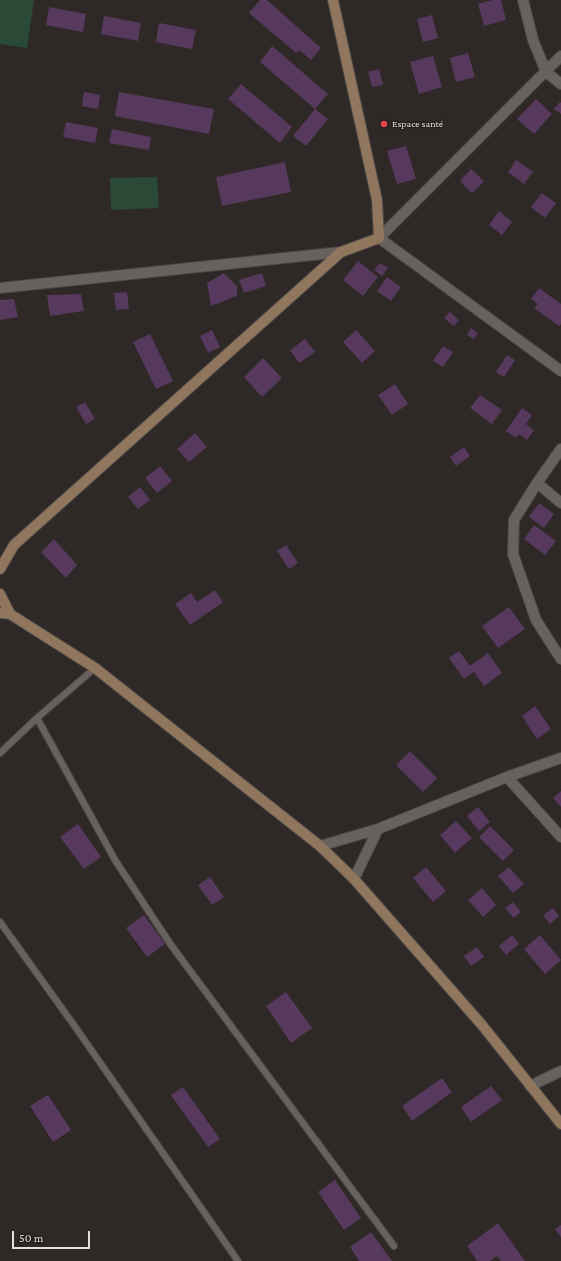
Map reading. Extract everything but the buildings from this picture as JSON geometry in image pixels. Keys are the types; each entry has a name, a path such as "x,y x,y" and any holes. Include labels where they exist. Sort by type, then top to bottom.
{"main road":[{"path":"0,552 14,545 341,252 379,238 377,200 333,0"},
{"path":"0,569 14,545"},
{"path":"0,594 5,613 95,668 320,846 354,879 482,1025 561,1124"}],"street":[{"path":"523,0 533,40 546,72 561,84"},
{"path":"561,56 379,238 561,371"},
{"path":"0,288 341,252"},
{"path":"561,449 537,483 514,520 513,554 536,620 561,659"},
{"path":"537,483 561,503"},
{"path":"320,846 378,829 561,758"},
{"path":"507,778 561,838"},
{"path":"354,879 378,829"},
{"path":"530,1086 561,1072"}],"lane":[{"path":"0,753 37,718 95,668"},
{"path":"37,718 115,860 163,932 394,1246"},
{"path":"0,922 76,1028 238,1261"}],"green space":[{"path":"0,0 34,0 27,48 0,44"},
{"path":"157,177 159,208 111,210 110,178"}],"place":[{"name":"Espace santé","path":"384,124"}]}
